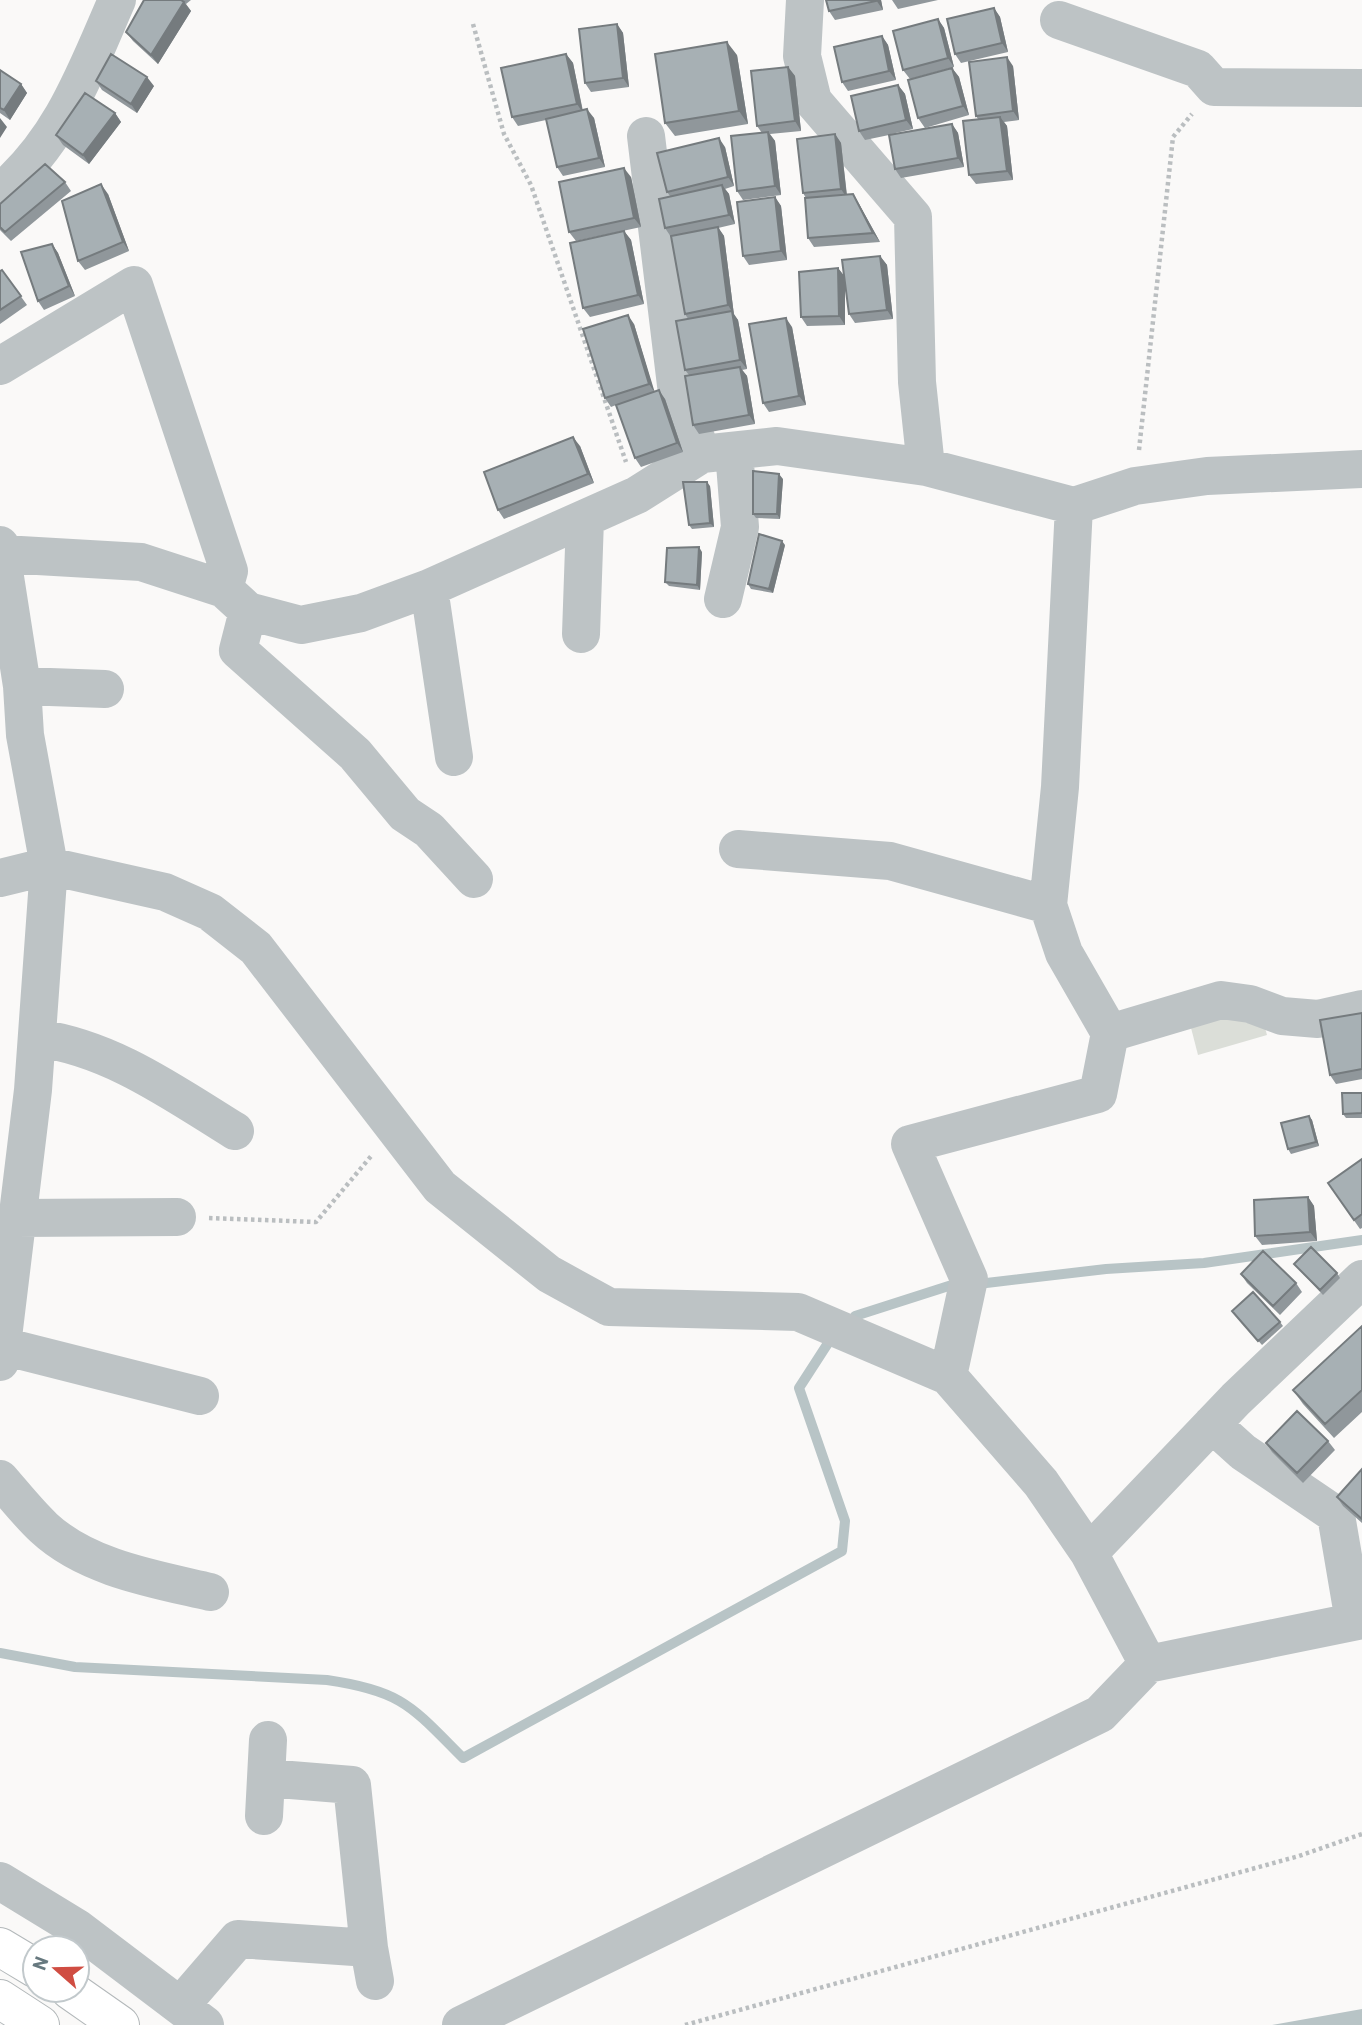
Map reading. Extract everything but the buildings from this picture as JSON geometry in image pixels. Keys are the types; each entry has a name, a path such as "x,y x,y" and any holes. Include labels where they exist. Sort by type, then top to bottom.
{"highway":[{"path":"0,1947 21,1960"},
{"path":"0,1999 40,2025"},
{"path":"90,2004 120,2025"}],"street":[{"path":"0,192 19,176 51,141 117,0"},
{"path":"805,0 802,56 813,101 913,216 917,382 926,467"},
{"path":"1059,20 1198,69 1214,87 1362,88"},
{"path":"646,136 676,385 718,453 740,527 723,599"},
{"path":"0,366 134,285 229,571 236,600 238,650 355,754 405,814 429,830 474,879"},
{"path":"200,1396 0,1357 16,1217 16,1088 37,1038 49,866 25,735 22,686 2,550 141,562 301,625 361,612 429,588 637,495 718,453 777,446 926,467 1074,506 1135,486 1207,476 1362,469"},
{"path":"948,1376 969,1279 910,1144 1098,1094 1110,1033 1064,953 1048,905 1060,786 1074,506"},
{"path":"582,634 584,519"},
{"path":"429,588 454,757"},
{"path":"22,686 105,689"},
{"path":"738,849 890,861 1048,905"},
{"path":"0,878 49,866 165,892 210,912 256,948 440,1187 548,1273 609,1307 799,1312 948,1376 1041,1483 1089,1553 1148,1664"},
{"path":"1110,1033 1221,1000 1250,1004 1282,1016 1318,1019 1362,1009"},
{"path":"37,1038 70,1043 136,1070 235,1130"},
{"path":"16,1217 177,1217"},
{"path":"1089,1553 1212,1424 1362,1279"},
{"path":"461,2025 1100,1714 1148,1664 1358,1620 1336,1515 1243,1452 1212,1424"},
{"path":"0,1479 44,1528 74,1550 138,1575 211,1592"},
{"path":"264,1816 268,1740"},
{"path":"0,1881 77,1928 193,2015 238,1940 372,1964 352,1785 266,1778"}],"path":[{"path":"473,24 504,134 531,185 637,495"},
{"path":"1135,486 1173,137 1214,87"},
{"path":"177,1217 316,1222 394,1128"},
{"path":"685,2025 1286,1859 1362,1835"}],"shaded area":[{"path":"1261,1013 1267,1035 1198,1055 1189,1020"},
{"path":"1362,2009 1362,2025 1272,2025"}],"waterway":[{"path":"978,1284 1106,1269 1204,1263 1362,1240"},
{"path":"855,1316 958,1283"},
{"path":"0,1653 75,1667 327,1680 353,1684 390,1696 404,1704 463,1758 842,1551 845,1521 799,1388 832,1337"}]}
